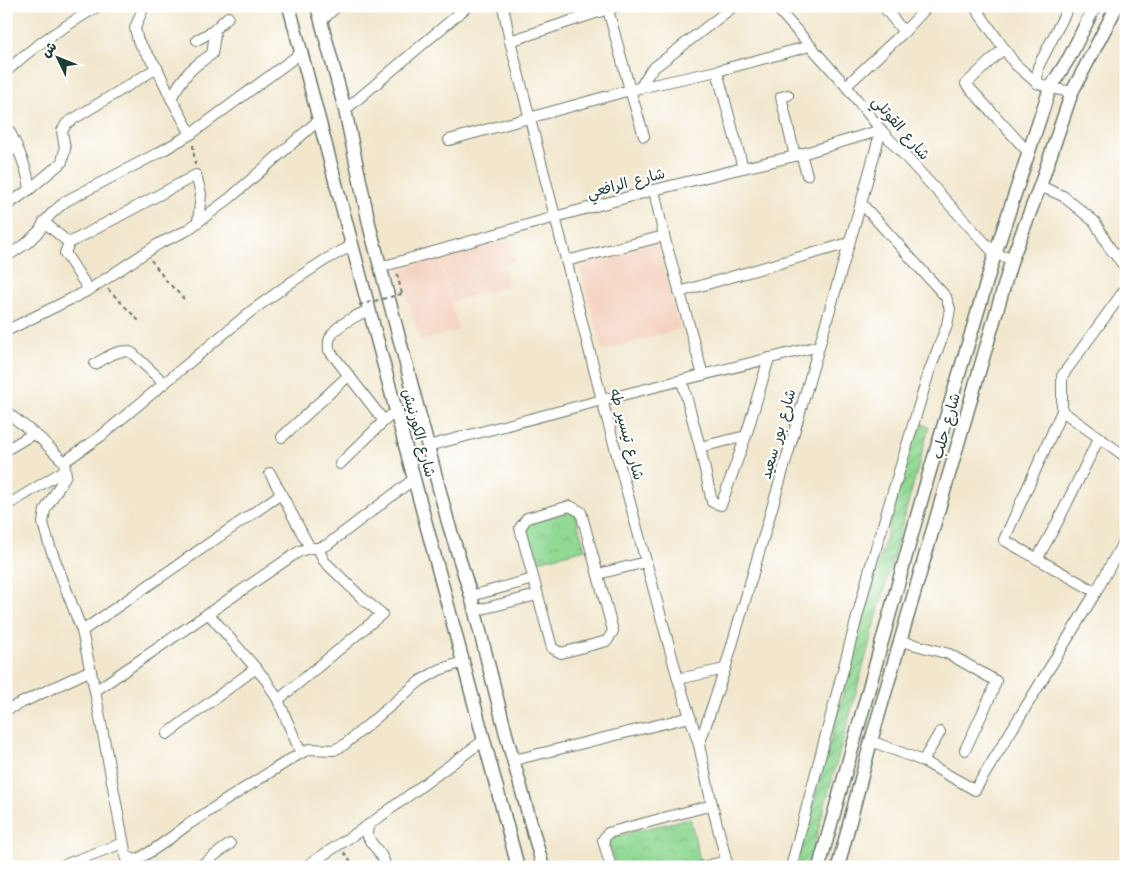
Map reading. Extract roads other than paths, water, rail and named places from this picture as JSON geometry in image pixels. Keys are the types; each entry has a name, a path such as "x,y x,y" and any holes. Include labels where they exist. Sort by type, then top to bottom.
{"main road":[{"name":"شارع الكورنيش","path":"289,6 353,245 364,307 396,411 518,867"},
{"name":"شارع الكورنيش","path":"317,6 344,110 370,228 448,522 471,596 506,734 543,867"},
{"name":"شارع حلب","path":"819,867 926,484 995,254 1050,88 1069,58 1095,6"},
{"name":"شارع حلب","path":"838,867 871,740 1012,260 1072,92 1117,6"}],"street":[{"path":"6,72 54,33 98,6"},
{"path":"144,6 134,28 138,40 157,68 191,134"},
{"path":"321,21 337,6"},
{"path":"344,110 468,6"},
{"name":"شارع تيسير طه","path":"503,6 510,41 602,400 678,679 699,745 727,864"},
{"path":"635,89 650,70 734,6"},
{"name":"شارع القوتلي","path":"775,6 846,86 881,130 995,254 1012,260"},
{"path":"883,6 904,32"},
{"path":"846,86 904,32 928,6"},
{"path":"974,6 1015,64 1036,83 1072,92"},
{"path":"1036,83 1038,67 1069,6"},
{"path":"510,41 611,7 635,89 644,136"},
{"path":"197,40 213,31 228,17"},
{"path":"171,98 186,74 196,64 212,54 215,34 213,31"},
{"path":"449,140 635,89 717,71 810,46"},
{"path":"1004,48 966,84 1029,152"},
{"path":"6,257 27,243 40,230 53,212 66,201 191,134 301,53"},
{"path":"6,206 62,162 65,149 62,131 67,123 157,68"},
{"path":"717,71 743,168"},
{"path":"788,96 782,97 798,155 807,175"},
{"path":"6,331 89,290 145,252 186,231 230,198 319,120"},
{"path":"6,125 28,176 30,189"},
{"name":"شارع الرافعي","path":"381,267 555,217 654,190 798,155 881,130"},
{"name":"شارع بور سعيد","path":"699,745 725,670 881,130"},
{"path":"6,154 17,147"},
{"path":"89,290 66,253 69,243 196,175 200,194 198,222"},
{"path":"1040,186 1063,196 1095,222 1109,247 1125,265"},
{"path":"654,190 664,236 703,375"},
{"path":"791,867 870,568 929,372 947,325 950,309 946,297 861,203"},
{"path":"44,222 69,243"},
{"path":"566,261 664,236"},
{"path":"679,292 849,243"},
{"path":"6,506 65,466 250,312 325,260 353,245"},
{"path":"1096,592 1004,540 1062,411 1062,376 1126,288"},
{"path":"364,307 330,336 329,350 384,421"},
{"path":"428,446 819,346"},
{"path":"95,364 120,351 128,351 164,383"},
{"path":"682,381 712,502 721,505 746,436 769,358"},
{"path":"282,437 348,376"},
{"path":"6,410 41,440 65,466 66,475 46,510 43,523 82,631 123,843 130,867"},
{"path":"340,464 396,411"},
{"path":"1062,411 1126,458"},
{"path":"6,450 33,434"},
{"path":"700,448 746,436"},
{"path":"1037,559 1099,438"},
{"path":"270,473 324,562 382,614 278,700"},
{"path":"95,691 292,556 300,551 327,545 414,479"},
{"path":"82,631 281,494"},
{"path":"570,506 581,512 598,574 613,631 607,641 561,654 552,648 537,595 520,528 526,518 570,506"},
{"path":"871,740 923,761 975,790 1096,592 1123,552 1126,537"},
{"path":"598,574 646,562"},
{"path":"471,596 533,579"},
{"path":"474,611 537,595"},
{"path":"208,613 266,680 278,700 301,753"},
{"path":"901,641 949,654 996,680 991,695 964,750"},
{"path":"126,856 135,860 146,856 171,836 301,753 310,749 334,750 344,745 420,681 440,670 463,662"},
{"path":"167,734 256,668"},
{"path":"6,710 90,670"},
{"path":"678,679 725,670"},
{"path":"514,760 690,717"},
{"path":"923,761 940,732"},
{"path":"305,867 370,824 484,740"},
{"path":"611,867 603,840 608,833 712,805"},
{"path":"370,824 367,831 368,837 384,860 385,866"},
{"path":"64,866 123,843"},
{"path":"199,867 230,844"},
{"path":"702,867 727,864"}]}
